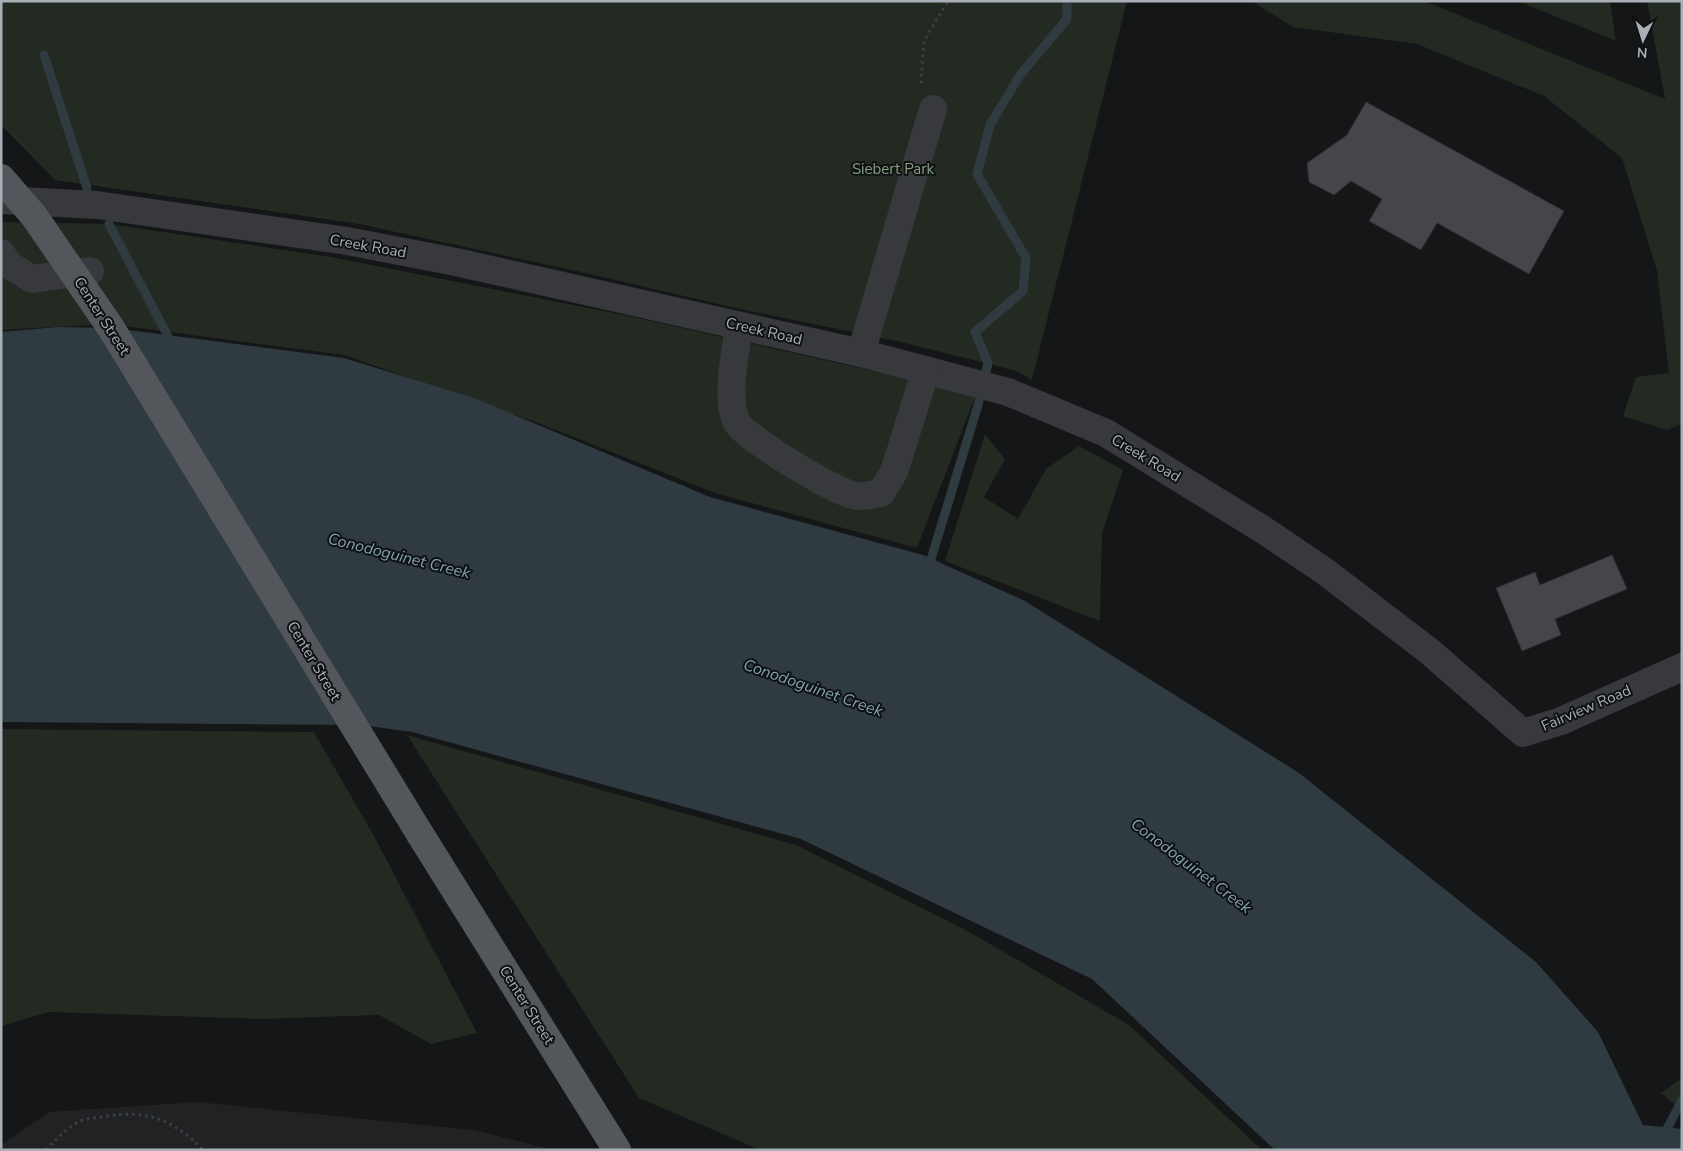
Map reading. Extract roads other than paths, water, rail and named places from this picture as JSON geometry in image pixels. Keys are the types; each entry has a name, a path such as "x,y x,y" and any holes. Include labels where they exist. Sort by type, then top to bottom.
{"main road":[{"name":"Center Street","path":"1,178 34,216 111,328 420,834 617,1150"}],"street":[{"path":"860,353 933,108"},
{"name":"Creek Road","path":"1,200 97,205 347,241 555,283 860,353 1008,392 1106,434 1254,524 1323,570 1450,669"},
{"path":"1,253 9,265 32,279 90,272"},
{"path":"739,326 732,391 733,410 738,424 753,437 832,488 857,497 881,493 894,472 926,370"},
{"name":"Fairview Road","path":"1450,669 1523,733 1561,721 1682,667"}],"water":[{"path":"57,327 108,328 356,725 1,722 1,332"},
{"name":"Conodoguinet Creek","path":"113,328 344,358 474,398 710,497 923,555 1025,601 1299,773 1536,962 1598,1032 1643,1125 1682,1129 1682,1150 1275,1150 1092,979 801,839 412,732 369,726"}],"waterway":[{"path":"928,569 978,405 988,363 975,332 1023,291 1026,258 977,174 990,125 1020,75 1067,19 1067,1"},
{"path":"44,55 87,188"},
{"path":"109,224 172,344"},
{"path":"1656,1150 1682,1100"}],"park label":[{"name":"Siebert Park","path":"893,169"}]}
